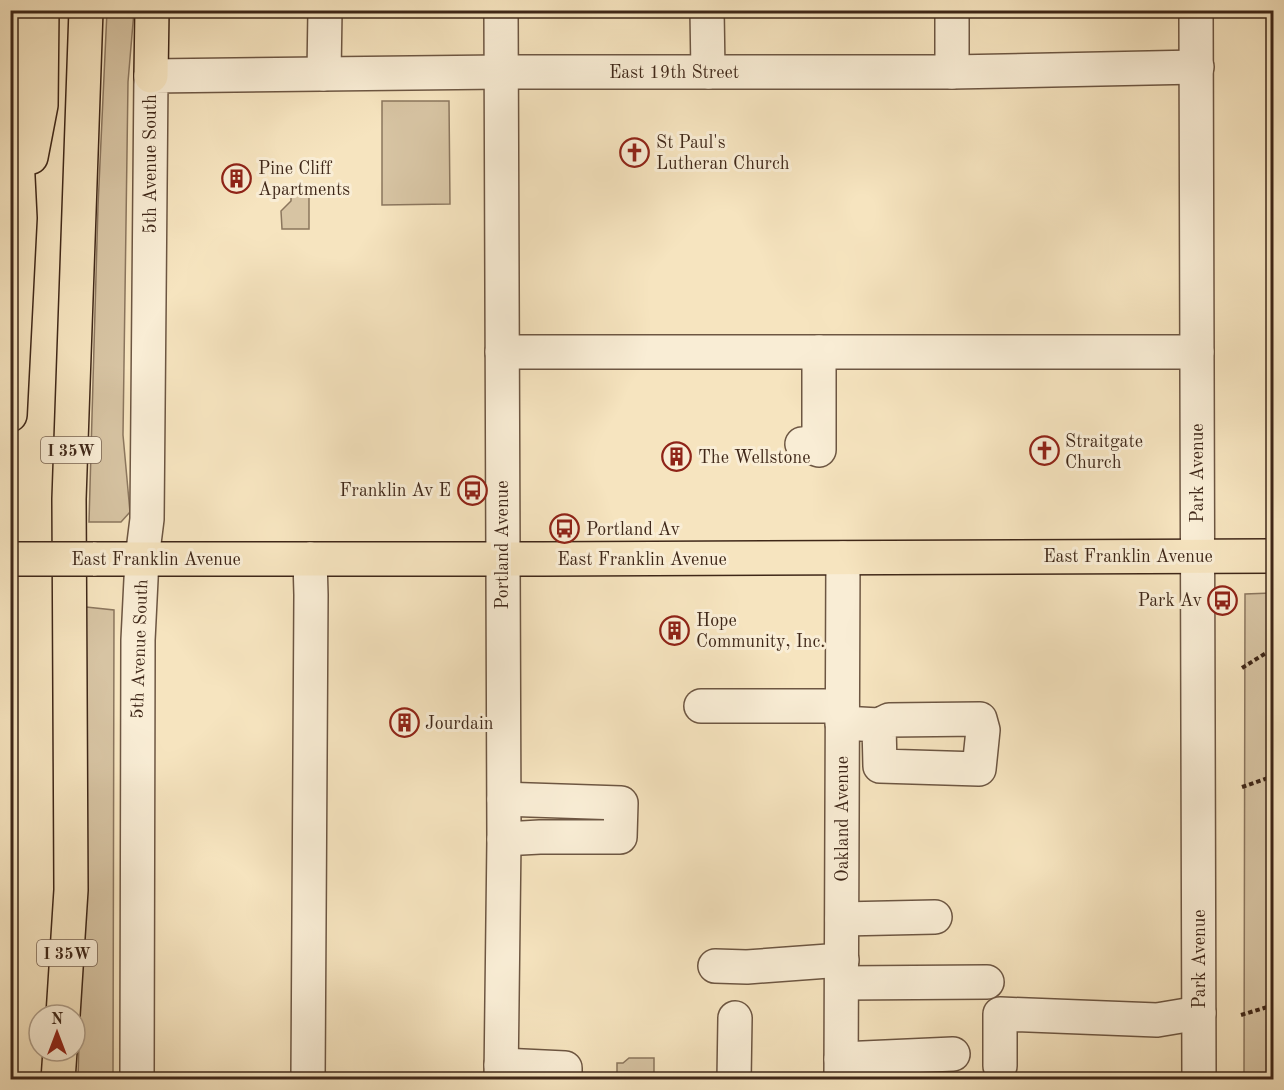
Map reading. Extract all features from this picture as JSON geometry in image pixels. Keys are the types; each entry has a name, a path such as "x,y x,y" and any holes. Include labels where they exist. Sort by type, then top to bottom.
{"main road":[{"path":"20,218 41,105 42,10"},
{"name":"I 35W","path":"64,1003 71,890 69,500 86,10"},
{"path":"151,76 152,10"},
{"path":"10,13 20,218 10,415"},
{"name":"East Franklin Avenue","path":"10,558 1274,556"},
{"path":"58,1080 59,1063"}],"street":[{"path":"324,74 325,10"},
{"name":"Portland Avenue","path":"501,10 504,800 501,1072"},
{"path":"706,10 708,72"},
{"path":"952,10 952,72"},
{"name":"Park Avenue","path":"1197,10 1199,1080"},
{"name":"East 19th Street","path":"151,76 501,72 952,72 1197,67"},
{"name":"5th Avenue South","path":"137,1080 138,640 142,559 147,519 151,76"},
{"path":"502,352 1197,352"},
{"path":"802,444 819,450 819,352"},
{"name":"Oakland Avenue","path":"841,1069 843,558"},
{"path":"308,1080 311,607 309,559"},
{"path":"701,706 842,714 879,724"},
{"path":"504,800 621,802 620,837 504,839"},
{"path":"842,919 935,917"},
{"path":"715,966 842,971 987,982"},
{"path":"1000,1066 1000,1014 1157,1020 1199,1013"},
{"path":"734,1080 735,1018"},
{"path":"841,1069 954,1054"},
{"path":"501,1072 565,1068 565,1080"}],"path":[{"path":"1242,668 1274,648"},
{"path":"1242,787 1274,776"},
{"path":"1241,1015 1274,1005"}],"shaded area":[{"path":"107,11 134,11 128,82 123,435 130,512 121,522 89,522 98,206"},
{"path":"382,101 449,101 450,204 382,205"},
{"path":"291,191 309,191 309,229 282,229 281,211 291,201"},
{"path":"1273,593 1273,1079 1244,1079 1245,594"},
{"path":"86,607 114,610 113,1079 78,1080 78,1063 87,1063 87,1003 80,1003 87,725"},
{"path":"629,1058 654,1058 654,1079 617,1079 617,1063 623,1063"}],"place":[{"name":"St Paul's Lutheran Church","path":"635,152"},
{"name":"Pine Cliff Apartments","path":"237,178"},
{"name":"Straitgate Church","path":"1044,451"},
{"name":"The Wellstone","path":"677,457"},
{"name":"Franklin Av E","path":"472,490"},
{"name":"Portland Av","path":"565,529"},
{"name":"Park Av","path":"1223,600"},
{"name":"Hope Community, Inc.","path":"675,630"},
{"name":"Jourdain","path":"404,723"}]}
